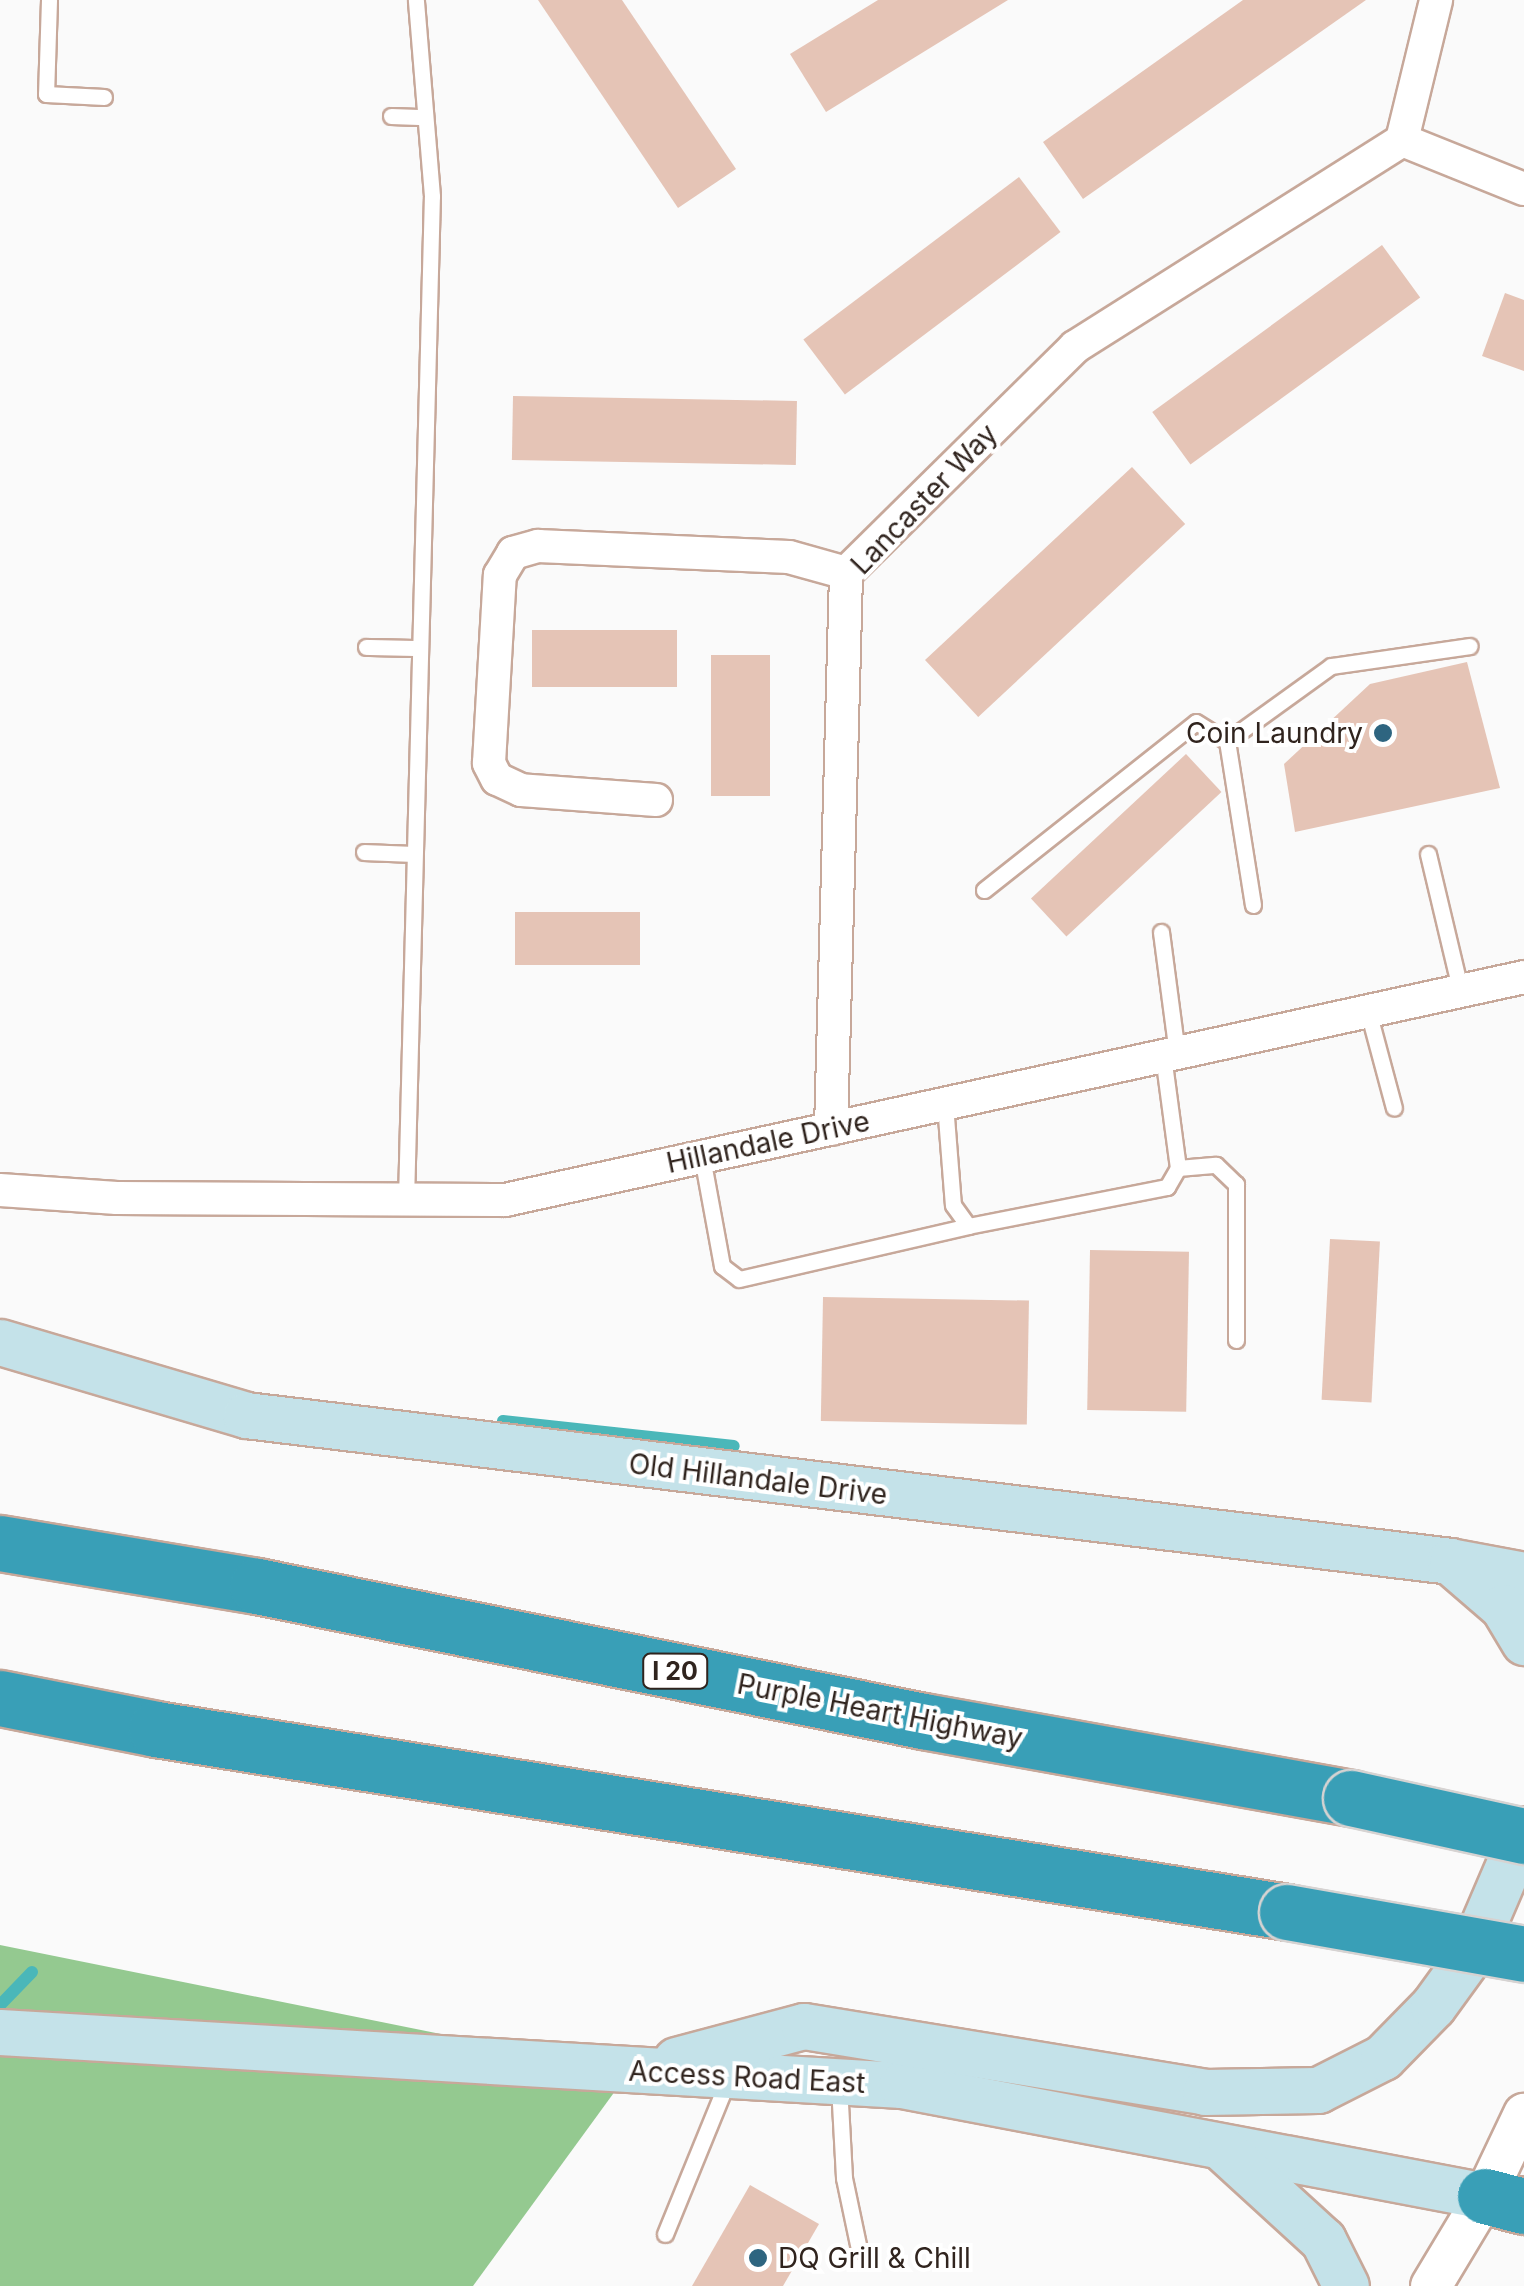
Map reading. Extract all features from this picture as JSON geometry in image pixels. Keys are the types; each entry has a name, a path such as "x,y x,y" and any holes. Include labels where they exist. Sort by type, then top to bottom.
{"highway":[{"name":"Purple Heart Highway","path":"0,1544 257,1586 923,1721 1524,1832"},
{"path":"0,1698 156,1729 1524,1954"}],"main road":[{"name":"Old Hillandale Drive","path":"0,1342 246,1415 1450,1560 1524,1576"},
{"path":"1450,1560 1502,1607 1524,1642"},
{"path":"635,2070 804,2026 1205,2092 1318,2090 1384,2057 1434,2006 1470,1955 1524,1832"},
{"name":"Access Road East","path":"0,2032 901,2086 1504,2201"},
{"path":"1219,2146 1323,2240 1346,2286"}],"street":[{"path":"1436,0 1402,140 1524,189"},
{"name":"Lancaster Way","path":"831,1128 846,573 1075,347 1402,140"},
{"path":"656,800 522,790 497,779 488,763 500,575 514,553 538,546 788,557 846,573"},
{"name":"Hillandale Drive","path":"0,1190 117,1198 505,1200 1524,978"},
{"path":"1431,2286 1504,2201 1524,2114"}],"lane":[{"path":"49,0 46,94 104,97"},
{"path":"406,1200 432,196 416,0"},
{"path":"391,116 425,116"},
{"path":"1227,742 1331,666 1470,646"},
{"path":"366,647 418,648"},
{"path":"984,890 1196,722 1227,742 1253,906"},
{"path":"364,852 413,854"},
{"path":"1428,854 1460,992"},
{"path":"702,1157 722,1266 739,1279 968,1226 1167,1187 1178,1168 1160,932"},
{"path":"1368,1012 1394,1108"},
{"path":"945,1104 953,1205 968,1226"},
{"path":"1178,1168 1216,1165 1236,1184 1236,1340"},
{"path":"666,2234 729,2076"},
{"path":"839,2082 844,2178 859,2250"}],"green space":[{"path":"0,1945 629,2072 473,2286 0,2286"}],"building":[{"path":"538,0 622,0 736,169 678,208"},
{"path":"878,0 1008,0 826,112 790,54"},
{"path":"1243,0 1366,0 1083,199 1043,142"},
{"path":"1019,177 1061,232 845,395 803,339"},
{"path":"1382,245 1420,298 1190,465 1152,412"},
{"path":"1505,293 1524,300 1524,371 1482,356"},
{"path":"513,396 797,401 796,465 512,460"},
{"path":"1132,467 1185,524 978,717 925,660"},
{"path":"532,630 677,630 677,687 532,687"},
{"path":"711,655 770,655 770,796 711,796"},
{"path":"1467,662 1500,788 1295,832 1284,764 1370,684"},
{"path":"1186,754 1221,792 1066,937 1031,899"},
{"path":"515,912 640,912 640,965 515,965"},
{"path":"1330,1239 1380,1242 1372,1402 1322,1400"},
{"path":"1090,1250 1189,1252 1186,1412 1087,1410"},
{"path":"823,1297 1029,1301 1027,1425 821,1421"},
{"path":"750,2185 819,2224 783,2286 692,2286"}],"waterway":[{"path":"503,1421 734,1446"},
{"path":"0,2005 32,1972"}],"place":[{"name":"Coin Laundry","path":"1383,733"},
{"name":"DQ Grill & Chill","path":"758,2258"}]}
